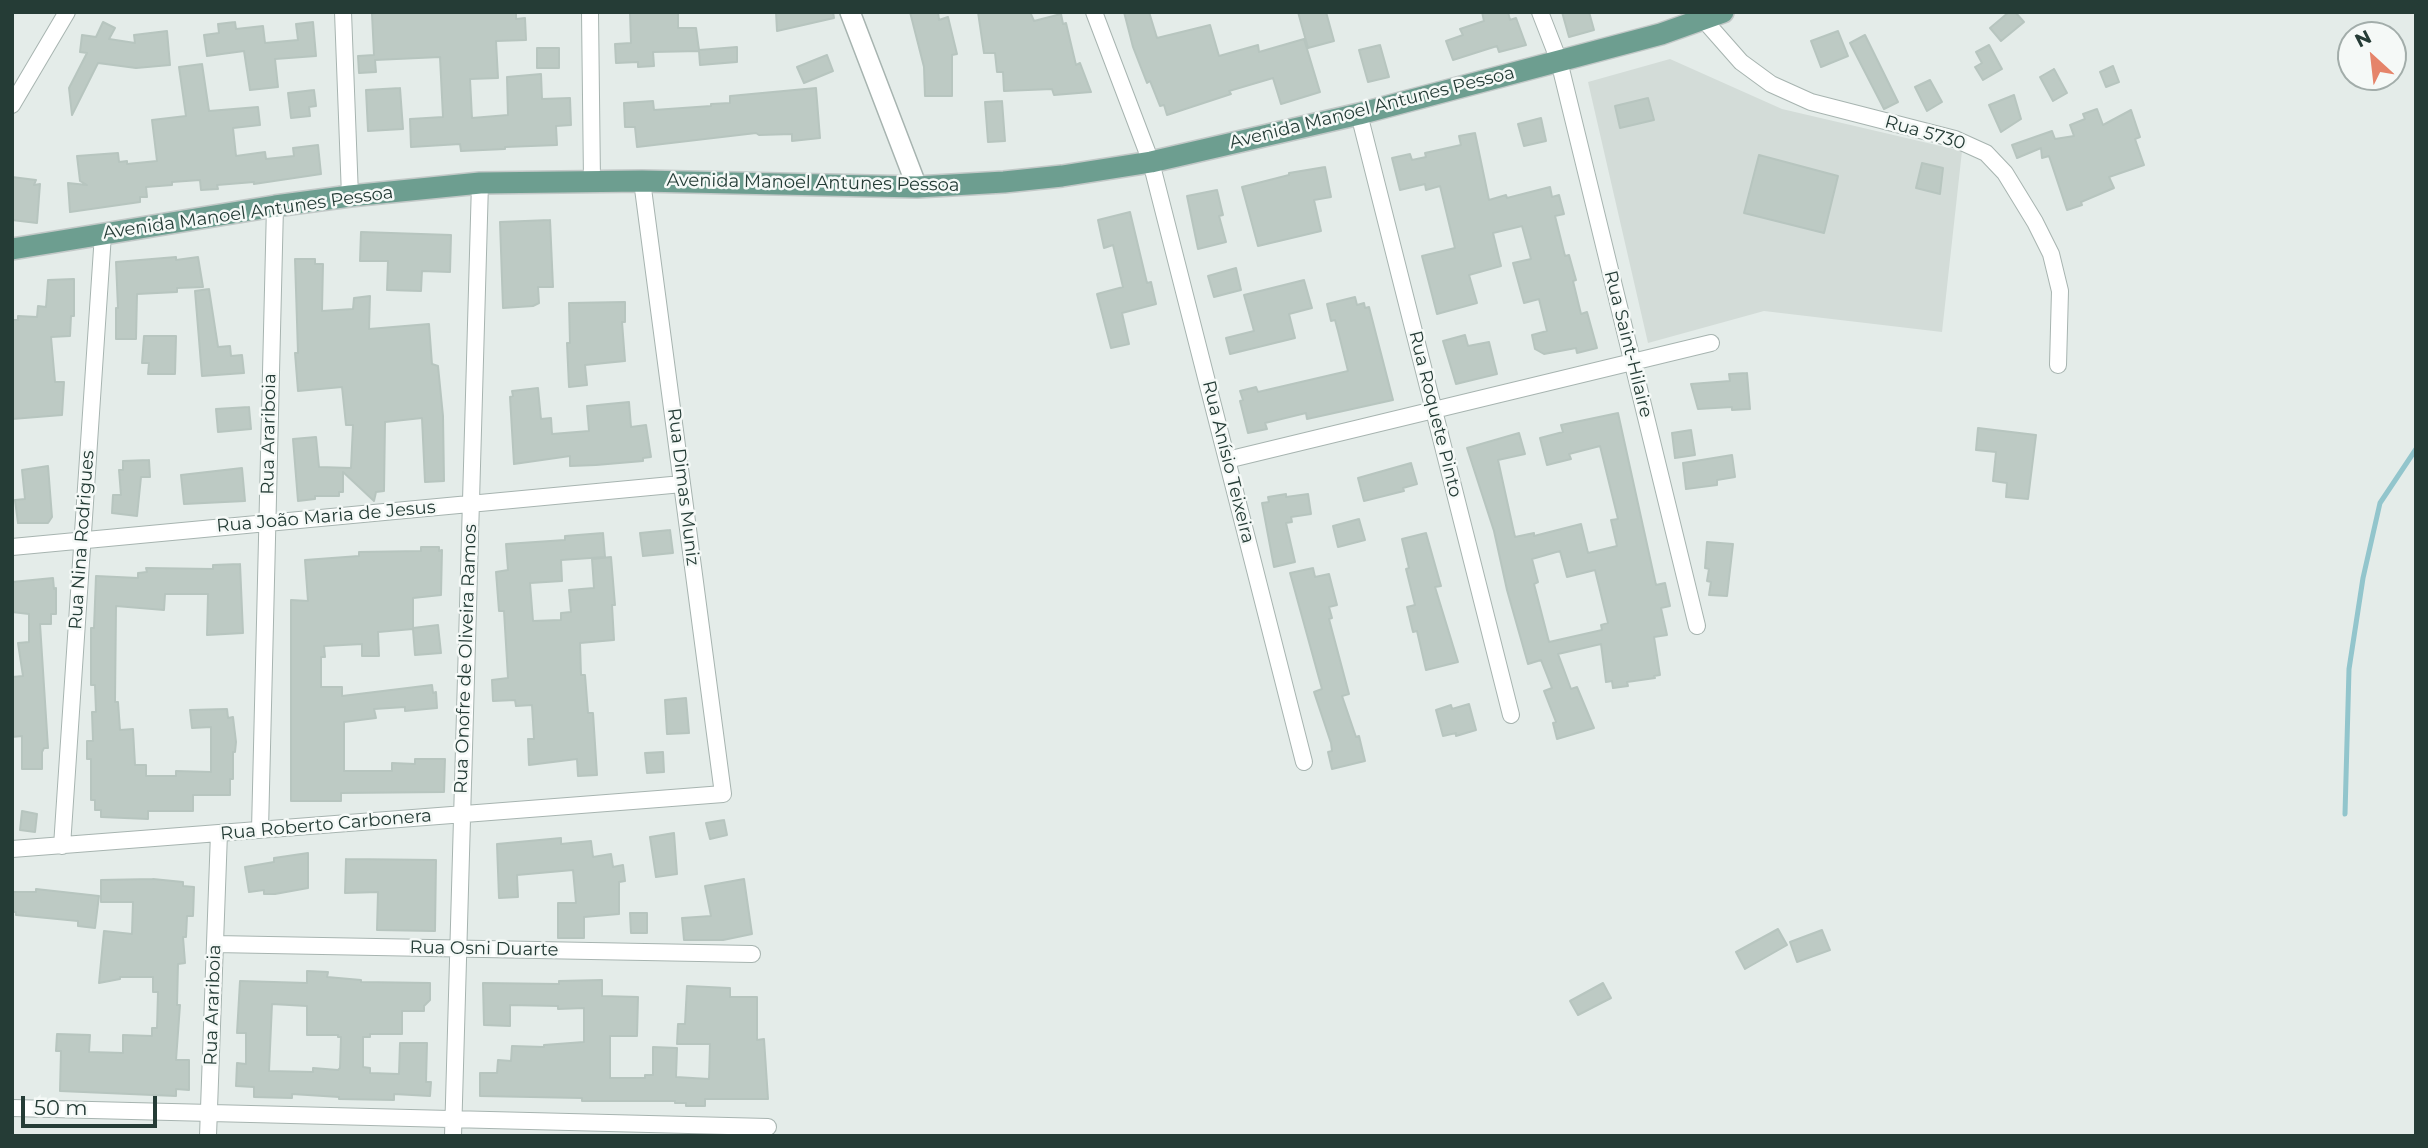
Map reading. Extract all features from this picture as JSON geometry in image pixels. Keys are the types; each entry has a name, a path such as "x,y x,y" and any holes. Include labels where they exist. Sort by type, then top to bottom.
{"main road":[{"name":"Avenida Manoel Antunes Pessoa","path":"12,249 350,195 480,183 642,181 916,187 1062,176 1151,162 1359,114 1559,61 1714,16"}],"street":[{"path":"12,105 66,12"},
{"path":"343,12 350,195"},
{"path":"590,12 592,181"},
{"path":"850,12 916,187"},
{"name":"Rua Anísio Teixeira","path":"1094,12 1151,162 1304,762"},
{"name":"Rua Saint-Hilaire","path":"1541,12 1559,61 1697,626"},
{"name":"Rua 5730","path":"1714,16 1741,62 1771,84 1811,102 1955,139 1986,153 2005,173 2051,254 2060,291 2059,365"},
{"name":"Rua Roquete Pinto","path":"1359,114 1511,715"},
{"name":"Rua Dimas Muniz","path":"642,181 723,794"},
{"name":"Rua Onofre de Oliveira Ramos","path":"454,1128 480,183"},
{"name":"Rua Arariboia","path":"260,830 275,206"},
{"name":"Rua Nina Rodrigues","path":"62,846 103,234"},
{"path":"1227,460 1711,342"},
{"name":"Rua João Maria de Jesus","path":"12,547 682,484"},
{"name":"Rua Roberto Carbonera","path":"12,849 723,794"},
{"name":"Rua Arariboia","path":"208,1136 219,833"},
{"name":"Rua Osni Duarte","path":"215,944 752,954"},
{"path":"12,1108 209,1113 454,1128 768,1127"}],"shaded area":[{"path":"1670,59 1782,109 1962,151 1942,332 1764,311 1648,343 1588,82"}],"building":[{"path":"516,12 516,19 525,18 526,40 496,41 498,78 470,79 472,118 508,115 507,77 541,74 542,99 570,98 571,125 556,126 557,145 461,151 460,144 411,147 410,119 443,117 440,57 375,60 376,72 359,73 358,56 374,55 372,14"},
{"path":"630,12 678,12 678,28 696,28 699,50 737,47 737,62 700,65 699,51 653,52 654,66 638,67 638,62 616,63 615,44 631,43"},
{"path":"776,12 833,12 834,18 777,31"},
{"path":"910,12 938,12 939,20 948,17 957,54 952,55 952,96 925,96 924,67"},
{"path":"978,12 1030,12 1034,21 1061,14 1063,24 1066,23 1076,65 1080,63 1091,92 1054,95 1052,89 1004,91 1003,72 997,72 995,53 984,53"},
{"path":"1124,12 1149,12 1157,38 1210,25 1219,56 1258,45 1259,52 1304,39 1320,92 1281,104 1273,78 1229,91 1231,94 1167,115 1164,105 1160,106 1150,81 1147,83 1133,47"},
{"path":"1298,12 1326,12 1334,41 1308,48"},
{"path":"1482,12 1508,12 1510,20 1516,18 1526,45 1499,52 1497,46 1453,60 1446,41 1463,35 1460,29 1484,21"},
{"path":"1562,12 1589,12 1594,30 1569,37"},
{"path":"2009,12 2015,12 2024,22 2001,41 1990,28"},
{"path":"103,22 115,28 109,39 135,43 134,35 167,31 170,65 136,68 98,63 72,115 69,88 87,53 80,52 82,35 96,37"},
{"path":"235,22 236,29 263,26 265,43 298,40 296,24 313,22 316,56 275,59 278,87 250,90 244,51 207,56 204,35 219,33 218,24"},
{"path":"1838,31 1848,56 1821,67 1811,41"},
{"path":"1865,35 1898,102 1884,109 1850,43"},
{"path":"1380,45 1389,77 1368,82 1359,50"},
{"path":"1989,45 2002,69 1983,80 1975,67 1982,63 1976,52"},
{"path":"537,48 559,48 559,68 537,68"},
{"path":"827,55 833,71 804,83 797,67"},
{"path":"202,64 209,111 258,107 260,125 233,128 236,156 265,152 266,159 294,156 293,148 318,145 321,174 254,184 217,185 218,189 201,190 200,180 172,182 172,185 146,187 147,197 140,197 140,202 70,212 68,183 87,185 80,181 77,156 118,153 119,162 127,161 127,164 157,161 152,120 186,116 179,67"},
{"path":"2113,66 2119,82 2106,87 2100,72"},
{"path":"2054,69 2067,93 2053,101 2040,77"},
{"path":"1930,80 1942,102 1927,111 1915,87"},
{"path":"400,88 403,129 368,131 366,90"},
{"path":"816,88 820,138 792,141 792,134 756,133 637,147 635,127 625,127 624,103 653,101 654,110 711,106 730,103 730,96"},
{"path":"314,90 316,106 309,107 310,116 291,118 288,93"},
{"path":"2014,95 2021,119 2001,132 1989,105"},
{"path":"1648,98 1654,120 1620,128 1615,106"},
{"path":"1002,101 1005,141 988,142 985,102"},
{"path":"2097,109 2103,125 2131,110 2140,137 2135,139 2144,165 2109,177 2114,188 2067,210 2049,156 2042,158 2041,148 2017,158 2012,145 2052,131 2055,139 2074,136 2070,125 2085,119 2083,114"},
{"path":"1541,118 1546,141 1524,146 1518,124"},
{"path":"1475,133 1489,200 1550,187 1552,197 1559,195 1564,214 1555,216 1565,256 1569,255 1576,280 1573,281 1581,314 1587,312 1597,348 1577,353 1576,348 1544,354 1535,349 1532,335 1547,331 1539,299 1524,303 1513,263 1531,259 1522,226 1493,233 1501,266 1469,275 1477,303 1437,314 1422,256 1455,248 1440,186 1426,190 1425,184 1400,190 1392,158 1410,154 1412,160 1426,157 1425,153 1461,145 1459,136"},
{"path":"1759,155 1838,176 1824,233 1744,213"},
{"path":"1922,163 1943,168 1940,194 1916,188"},
{"path":"1325,167 1331,197 1314,200 1321,231 1258,246 1242,187 1289,173"},
{"path":"12,177 36,180 34,185 40,184 37,223 12,220"},
{"path":"1217,190 1223,215 1219,216 1226,242 1198,249 1187,196"},
{"path":"1130,212 1147,283 1151,282 1156,304 1122,313 1129,344 1111,348 1097,294 1123,287 1113,245 1104,248 1098,220"},
{"path":"550,220 553,287 538,287 539,303 533,306 503,308 500,222"},
{"path":"361,232 451,235 450,272 422,271 421,291 387,290 388,261 360,261"},
{"path":"176,257 176,260 198,257 203,287 177,288 177,292 137,294 136,339 116,339 116,262"},
{"path":"295,259 315,259 315,264 323,264 322,311 353,309 354,298 370,296 369,329 429,324 432,364 438,366 443,416 444,481 425,482 422,418 385,422 384,491 376,492 374,501 343,472 343,492 339,492 339,496 315,496 315,499 298,501 293,439 316,437 319,467 351,468 353,425 346,425 342,387 298,391 295,353 298,353"},
{"path":"1236,268 1241,290 1214,297 1208,276"},
{"path":"74,279 74,316 71,316 70,336 51,337 55,382 64,382 62,415 12,419 12,320 18,320 18,316 37,317 38,306 46,307 48,280"},
{"path":"1304,280 1312,308 1289,314 1295,338 1230,354 1226,338 1254,331 1244,295"},
{"path":"209,289 218,347 230,346 231,356 242,355 244,373 202,376 195,291"},
{"path":"1355,297 1357,305 1364,303 1365,308 1369,307 1393,400 1307,419 1306,413 1265,423 1267,429 1248,433 1240,391 1256,387 1258,392 1348,371 1335,320 1331,321 1327,304"},
{"path":"625,302 625,322 622,322 625,361 585,365 587,385 569,387 569,303"},
{"path":"1465,335 1468,346 1489,342 1497,374 1456,384 1443,341"},
{"path":"144,336 176,336 175,374 148,374 149,363 142,363"},
{"path":"1747,373 1750,409 1698,409 1691,384 1730,381 1729,374"},
{"path":"538,388 541,419 551,418 552,434 589,431 587,406 629,402 631,427 646,425 651,457 643,458 643,461 596,465 570,466 570,456 514,464 510,397 513,396 512,391"},
{"path":"249,407 251,429 218,432 216,409"},
{"path":"1618,413 1656,585 1665,583 1670,606 1661,608 1667,635 1654,637 1660,675 1654,676 1655,678 1627,682 1628,686 1613,688 1612,681 1606,682 1601,644 1558,654 1571,689 1577,687 1594,728 1557,739 1553,723 1556,722 1544,691 1552,688 1541,660 1528,664 1494,531 1467,448 1519,433 1525,454 1498,460 1515,537 1534,533 1534,536 1581,524 1588,553 1617,546 1611,520 1618,519 1600,446 1569,454 1571,459 1547,465 1540,438 1563,432 1561,425","holes":["1560,551 1567,577 1595,570 1608,623 1601,625 1602,630 1549,642 1534,584 1538,582 1532,559"]},
{"path":"1978,428 2036,435 2028,499 2006,497 2007,483 1993,481 1996,452 1976,450"},
{"path":"1691,430 1695,455 1675,458 1672,433"},
{"path":"1732,455 1735,477 1717,480 1717,485 1686,489 1683,463"},
{"path":"149,460 150,477 141,477 137,516 112,513 113,495 121,495 119,470 123,470 123,461"},
{"path":"1411,463 1417,484 1403,488 1404,491 1364,501 1358,478"},
{"path":"48,466 52,517 48,523 18,523 15,500 25,499 22,470"},
{"path":"242,468 245,501 184,504 181,475"},
{"path":"1286,494 1286,497 1308,494 1311,514 1291,517 1292,522 1286,523 1295,562 1274,567 1262,503 1269,502 1268,497"},
{"path":"1359,519 1365,540 1338,547 1333,526"},
{"path":"670,530 673,553 643,556 640,533"},
{"path":"603,533 605,557 561,560 562,581 530,583 533,621 561,620 561,613 571,612 569,590 594,588 592,559 611,557 615,605 612,605 614,640 580,643 581,675 585,675 588,713 593,713 597,775 578,776 577,759 529,765 528,739 534,739 532,705 516,706 515,700 493,701 492,680 508,678 504,611 499,611 496,572 508,570 506,544 565,540 565,536"},
{"path":"1426,533 1441,586 1435,587 1458,662 1426,670 1417,631 1413,632 1407,607 1415,605 1402,539"},
{"path":"1707,542 1733,544 1727,596 1709,595 1711,582 1707,581 1709,569 1705,568"},
{"path":"421,547 439,547 439,551 442,550 441,595 413,598 413,628 438,625 441,653 415,655 413,629 378,632 379,656 362,656 362,644 324,646 325,657 321,657 321,687 342,687 342,696 432,685 433,693 436,692 437,708 405,711 405,707 374,709 376,718 344,722 344,771 392,771 392,763 415,764 415,759 445,759 444,792 341,793 341,801 291,801 291,600 308,601 305,560 359,556 359,552 421,551"},
{"path":"240,564 243,633 207,635 208,594 165,594 164,610 116,606 115,702 118,702 120,730 133,729 135,765 146,765 146,776 176,776 176,771 211,772 211,727 192,728 190,710 227,709 228,718 233,717 236,742 230,795 193,795 193,811 148,811 148,819 101,817 101,810 95,810 95,800 91,800 91,759 87,759 87,741 93,741 92,712 96,712 95,685 91,685 91,628 94,628 96,576 138,578 138,573 147,572 146,568 213,569 213,565"},
{"path":"1313,568 1315,577 1329,574 1337,605 1329,607 1332,618 1329,619 1349,694 1342,696 1356,737 1359,736 1365,761 1332,769 1328,752 1332,751 1331,743 1314,692 1322,689 1290,573"},
{"path":"53,578 54,589 56,588 56,614 51,614 51,624 40,624 48,748 44,748 42,752 42,769 22,769 22,736 12,737 12,677 23,676 18,643 29,642 29,614 12,612 12,582"},
{"path":"686,698 689,733 667,734 665,700"},
{"path":"1469,704 1476,730 1456,736 1456,733 1443,736 1436,710 1451,705 1452,709"},
{"path":"663,752 664,772 647,773 645,753"},
{"path":"22,811 37,814 35,832 20,830"},
{"path":"724,820 727,835 710,839 706,823"},
{"path":"674,833 677,874 656,877 650,837"},
{"path":"561,838 561,844 591,841 593,857 611,854 613,867 623,865 625,881 619,882 619,914 584,917 584,938 558,938 558,903 576,903 573,870 517,875 518,897 499,898 497,844"},
{"path":"308,853 308,888 275,894 264,894 264,890 249,892 245,867 274,862 274,858"},
{"path":"346,859 436,860 435,931 377,930 378,892 345,893"},
{"path":"153,879 183,882 183,886 194,887 193,916 187,916 186,937 183,937 185,963 178,964 177,1005 180,1005 176,1060 189,1060 189,1090 176,1089 176,1096 60,1091 61,1051 56,1051 57,1034 90,1035 89,1052 123,1053 123,1035 152,1036 152,1028 157,1028 158,992 153,992 153,977 120,977 99,983 104,931 132,934 133,902 101,902 101,880"},
{"path":"744,879 752,934 723,940 684,940 682,918 711,916 705,886"},
{"path":"36,889 99,896 95,928 78,926 78,921 16,915 16,912 12,912 12,892 36,892"},
{"path":"630,913 647,913 647,933 631,933"},
{"path":"1778,929 1787,945 1745,969 1736,952"},
{"path":"1822,930 1830,950 1797,962 1790,942"},
{"path":"307,971 328,972 327,977 361,982 430,983 430,1000 424,1006 424,1011 402,1011 402,1034 370,1034 370,1037 363,1037 363,1067 370,1068 370,1073 399,1074 400,1043 427,1043 426,1082 431,1082 430,1096 394,1094 394,1100 339,1099 292,1094 292,1098 254,1097 254,1087 236,1086 237,1063 246,1064 246,1033 237,1033 240,981 307,983","holes":["272,1004 307,1006 307,1035 341,1037 340,1068 313,1068 313,1072 269,1071"]},
{"path":"602,980 602,996 638,997 637,1036 610,1036 610,1078 645,1078 645,1075 653,1075 653,1047 677,1048 676,1077 709,1079 710,1044 677,1044 678,1024 685,1024 687,986 730,988 730,997 757,997 757,1040 764,1039 768,1099 705,1099 705,1106 686,1106 686,1103 675,1101 582,1101 582,1098 480,1096 480,1073 497,1073 498,1060 511,1061 512,1046 544,1047 584,1042 584,1008 510,1005 510,1026 484,1025 483,983 559,984 559,981"},
{"path":"1603,983 1611,998 1578,1015 1570,1001"}],"waterway":[{"path":"2345,814 2349,669 2363,578 2380,503 2416,449"}]}
